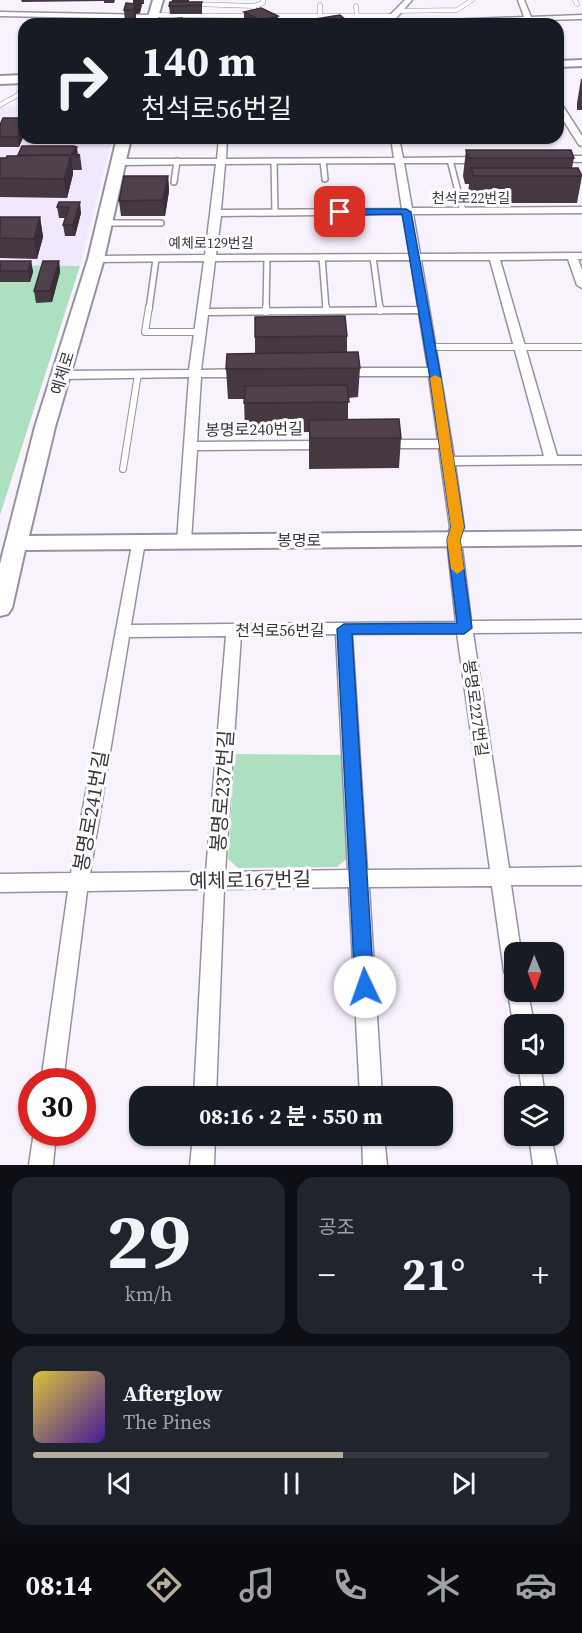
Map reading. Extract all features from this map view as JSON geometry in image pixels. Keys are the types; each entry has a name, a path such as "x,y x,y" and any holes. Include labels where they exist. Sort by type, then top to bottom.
{"street":[{"path":"390,18 409,0"},
{"path":"521,0 533,18"},
{"path":"0,14 156,11"},
{"path":"558,18 582,16"},
{"path":"564,64 582,63"},
{"path":"564,71 582,70"},
{"path":"0,80 18,80"},
{"path":"0,87 18,86"},
{"path":"564,122 582,143"},
{"name":"예체로","path":"0,608 45,427 96,259 123,144"},
{"name":"봉명로240번길","path":"184,541 195,373 223,144"},
{"name":"봉명로227번길","path":"396,144 435,372 446,461 458,527 454,540 464,628 509,942"},
{"path":"120,162 498,159"},
{"path":"546,159 582,159"},
{"name":"천석로22번길","path":"216,213 582,210"},
{"path":"577,256 582,285"},
{"name":"예체로129번길","path":"96,259 577,256"},
{"path":"494,257 552,460"},
{"path":"203,312 423,310"},
{"path":"327,373 435,372"},
{"path":"61,375 255,373"},
{"path":"365,445 444,444"},
{"name":"봉명로240번길","path":"189,446 343,445"},
{"path":"446,461 582,460"},
{"name":"봉명로","path":"16,543 582,538"},
{"name":"봉명로241번길","path":"54,1068 79,882 138,542"},
{"name":"천석로56번길","path":"122,631 582,626"},
{"path":"344,629 370,1086"},
{"name":"봉명로237번길","path":"205,1086 215,880 234,630"},
{"name":"예체로167번길","path":"0,883 582,876"},
{"path":"40,1165 43,1146"},
{"path":"202,1165 203,1146"},
{"path":"374,1146 375,1165"},
{"path":"542,1146 545,1165"}],"lane":[{"path":"192,4 254,6 263,3 262,0"},
{"path":"156,11 255,17 357,16 457,10 472,0"},
{"path":"320,5 320,16"},
{"path":"254,6 255,17"},
{"path":"356,6 357,16"},
{"path":"0,105 18,94"},
{"path":"323,160 325,179"},
{"path":"450,160 464,211"},
{"path":"174,182 177,161"},
{"path":"274,161 275,213"},
{"path":"105,223 161,223"},
{"path":"322,257 326,311"},
{"path":"373,257 380,310"},
{"name":"예체로129번길","path":"266,312 267,258"},
{"name":"예체로129번길","path":"156,259 145,332 200,332"},
{"path":"429,347 582,346"},
{"path":"123,469 138,374"}],"shaded area":[{"path":"0,107 18,107 18,144 110,144 80,266 0,265 0,122 3,116 0,116"}],"green space":[{"path":"0,265 80,266 0,515"},
{"path":"235,754 342,755 349,857 337,867 238,868 228,859"}],"building":[{"path":"173,0 188,0 188,2 172,2"},
{"path":"170,2 202,2 201,5 169,6"},
{"path":"126,3 135,4 133,10 124,10"},
{"path":"261,8 278,16 257,18 244,12"},
{"path":"340,15 344,18 321,18"},
{"path":"3,118 18,118 18,137 0,137 0,125"},
{"path":"22,146 74,146 77,147 72,153 80,155 18,155"},
{"path":"466,150 571,150 574,158 468,158"},
{"path":"71,155 64,179 0,178 0,158"},
{"path":"471,168 578,168 582,176 474,176"},
{"path":"124,176 168,176 163,200 119,201"},
{"path":"59,202 80,202 73,225 63,225 69,207 57,207"},
{"path":"0,217 40,217 34,239 0,238"},
{"path":"0,261 31,261 28,271 0,271"},
{"path":"43,261 59,261 50,291 34,291"},
{"path":"345,316 347,336 255,337 255,317"},
{"path":"358,352 360,368 226,369 227,354"},
{"path":"347,385 349,402 244,403 245,386"},
{"path":"399,419 401,438 310,438 309,420"}],"slow traffic":[{"path":"435,378 458,527 454,540 457,569"}],"route":[{"path":"340,212 406,212 435,372 446,461 458,527 454,540 464,628 344,629 365,987"}]}
